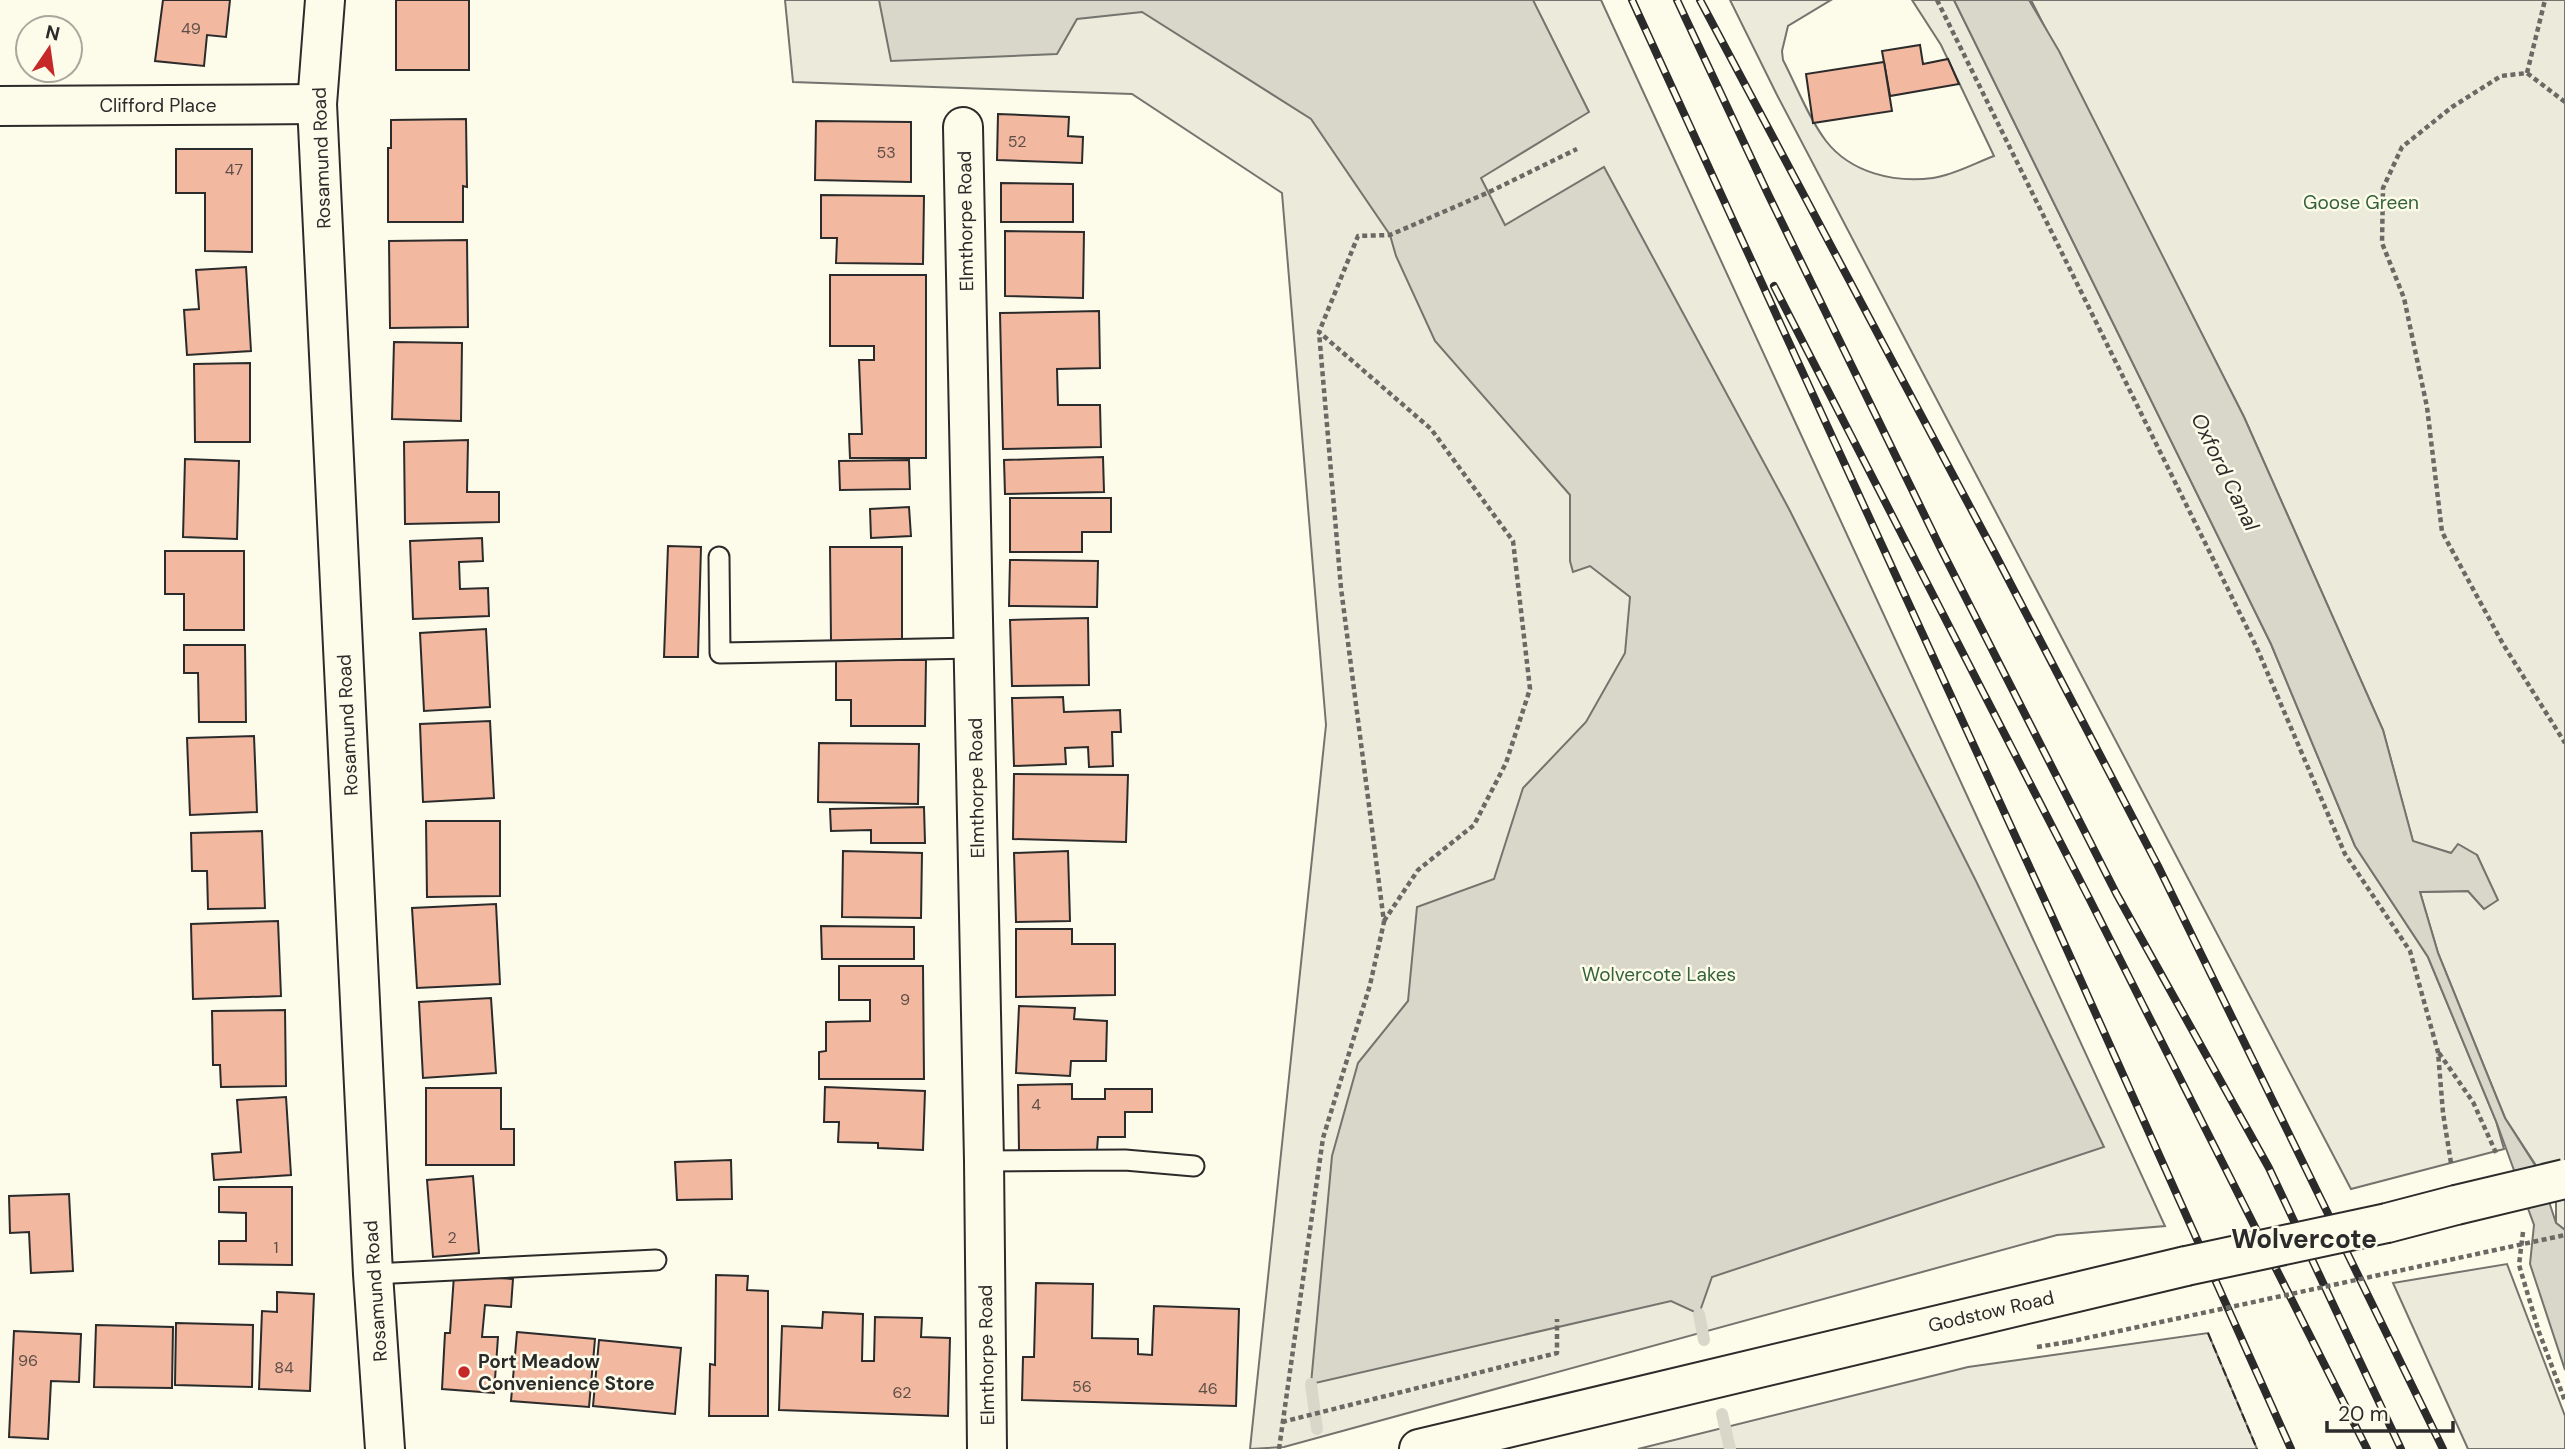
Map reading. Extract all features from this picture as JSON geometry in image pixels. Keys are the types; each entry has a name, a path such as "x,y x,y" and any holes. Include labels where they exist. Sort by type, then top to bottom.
{"street":[{"name":"Rosamund Road","path":"325,0 317,103 373,1274 385,1449"},
{"name":"Clifford Place","path":"0,106 317,103"},
{"name":"Elmthorpe Road","path":"963,127 984,1161 987,1449"},
{"name":"Godstow Road","path":"1419,1449 2186,1266 2387,1223 2454,1189 2565,1180"}],"lane":[{"path":"719,557 720,653 974,648"},
{"path":"984,1161 1125,1160 1194,1167"},
{"path":"373,1274 656,1259"}],"path":[{"path":"1937,0 2256,646 2345,854 2410,951 2438,1052 2443,1113 2454,1189"},
{"path":"2527,73 2545,0"},
{"path":"2565,102 2527,73 2501,76 2452,107 2402,148 2383,188 2382,243 2404,299 2427,407 2442,532 2503,645 2565,743"},
{"path":"1279,1449 1323,1138 1370,985 1384,922 1341,588 1319,332 1358,236 1390,235 1487,193 1577,149"},
{"path":"1319,332 1431,429 1513,541 1530,689 1506,763 1474,825 1418,870 1384,922"},
{"path":"2438,1052 2473,1102 2501,1164"},
{"path":"2068,1342 2565,1235"},
{"path":"2519,1265 2539,1332 2565,1401"},
{"path":"1282,1422 1557,1353 1557,1319"}],"green space":[{"name":"Wolvercote Lakes","path":"785,0 1601,0 2165,1226 2057,1235 1284,1447 1250,1449 1326,725 1282,193 1132,94 793,82"},
{"path":"1730,0 1831,0 1788,26 1782,51 1783,60 1803,102 1826,141 1848,161 1889,177 1918,179 1949,174 1994,156 1941,45 1912,0 1954,0 2271,644 2355,846 2428,957 2496,1121 2504,1149 2351,1189 1777,95"},
{"name":"Goose Green","path":"2031,0 2565,0 2565,1173 2543,1183 2535,1164 2505,1118 2438,953 2420,892 2468,891 2484,909 2497,900 2477,855 2451,853 2413,842 2383,730 2244,417"},
{"path":"2565,1193 2565,1230 2556,1223 2556,1195"},
{"path":"2507,1264 2565,1416 2565,1449 2468,1449 2393,1283"},
{"path":"2208,1333 2257,1449 1638,1449 1968,1367"}],"water":[{"name":"Wolvercote Lakes","path":"879,0 1533,0 1589,112 1481,178 1505,225 1604,167 1789,509 1976,881 2104,1147 1712,1277 1699,1314 1671,1301 1311,1384 1332,1156 1358,1063 1408,1001 1417,907 1494,879 1523,788 1586,722 1625,653 1630,597 1590,566 1573,572 1570,561 1570,495 1435,341 1396,256 1390,235 1311,119 1142,12 1077,19 1057,54 891,61"},
{"name":"Oxford Canal","path":"1954,0 2029,0 2059,51 2244,417 2383,730 2413,841 2451,853 2458,844 2477,855 2498,900 2484,909 2468,891 2420,892 2438,953 2505,1118 2535,1165 2556,1223 2565,1230 2565,1370 2530,1264 2534,1225 2496,1121 2428,957 2355,846 2271,644"}],"building":[{"path":"163,0 230,0 226,37 207,35 204,66 155,61"},
{"path":"396,0 469,0 469,70 396,70"},
{"path":"1920,45 1923,64 1948,59 1959,84 1890,96 1882,51"},
{"path":"1884,62 1892,111 1813,123 1806,74"},
{"path":"998,114 1069,117 1068,136 1083,137 1082,163 997,160"},
{"path":"466,119 467,187 463,186 463,222 388,222 388,148 391,148 391,120"},
{"path":"816,121 911,122 911,182 815,180"},
{"path":"176,149 252,149 252,252 205,251 205,193 176,193"},
{"path":"1001,183 1073,184 1073,222 1001,222"},
{"path":"821,195 924,196 923,264 836,263 837,238 821,238"},
{"path":"1005,231 1084,232 1083,298 1005,296"},
{"path":"467,240 468,327 390,328 389,241"},
{"path":"246,267 251,351 187,355 184,310 199,309 196,270"},
{"path":"830,275 926,275 926,458 850,458 849,434 862,434 859,360 874,360 874,346 830,346"},
{"path":"1099,311 1100,368 1057,369 1058,405 1100,405 1101,447 1003,449 1000,313"},
{"path":"394,342 462,343 461,421 392,419"},
{"path":"250,363 250,442 195,442 194,364"},
{"path":"468,440 467,492 499,492 499,522 405,524 404,442"},
{"path":"1103,457 1104,492 1005,494 1004,460"},
{"path":"185,459 239,461 237,539 183,537"},
{"path":"909,460 910,489 840,490 839,461"},
{"path":"1010,498 1111,498 1111,532 1082,532 1082,552 1010,552"},
{"path":"909,507 911,536 871,538 870,509"},
{"path":"482,538 483,561 459,562 460,589 488,588 489,616 413,619 410,541"},
{"path":"668,546 701,547 698,657 664,657"},
{"path":"830,547 902,547 902,641 831,641"},
{"path":"165,551 244,551 244,630 184,630 184,594 165,594"},
{"path":"1010,560 1098,561 1097,607 1009,606"},
{"path":"1088,618 1089,685 1012,686 1010,620"},
{"path":"486,629 490,707 424,711 420,633"},
{"path":"184,645 245,645 246,722 199,722 198,673 184,673"},
{"path":"836,660 926,660 925,726 851,726 851,700 836,700"},
{"path":"1063,697 1064,712 1120,710 1121,732 1112,732 1113,766 1089,767 1088,747 1065,748 1066,764 1014,766 1012,698"},
{"path":"490,721 494,798 423,802 420,724"},
{"path":"254,736 257,812 190,815 187,738"},
{"path":"819,743 919,744 918,804 818,802"},
{"path":"1014,774 1128,775 1126,842 1013,839"},
{"path":"924,807 925,843 871,843 871,830 831,831 830,809"},
{"path":"426,821 500,821 500,896 427,897"},
{"path":"262,831 265,908 208,909 207,871 192,871 191,833"},
{"path":"843,851 922,853 921,918 842,917"},
{"path":"1068,851 1070,921 1016,922 1014,853"},
{"path":"496,904 500,984 417,988 412,908"},
{"path":"278,921 281,996 193,999 191,924"},
{"path":"821,926 914,927 914,959 822,959"},
{"path":"1016,929 1072,929 1072,944 1115,944 1115,995 1016,997"},
{"path":"839,966 923,966 924,1079 819,1079 819,1052 826,1051 826,1022 870,1021 870,1000 839,1000"},
{"path":"491,998 496,1073 423,1078 419,1002"},
{"path":"1019,1006 1075,1008 1074,1019 1107,1021 1106,1061 1071,1061 1070,1076 1016,1073"},
{"path":"285,1010 286,1086 221,1087 220,1065 213,1065 212,1011"},
{"path":"1072,1084 1072,1099 1105,1099 1105,1089 1152,1089 1152,1112 1125,1112 1125,1137 1098,1137 1097,1150 1019,1150 1018,1085"},
{"path":"825,1087 925,1091 923,1150 878,1148 878,1143 838,1142 839,1122 824,1122"},
{"path":"426,1088 501,1088 501,1129 514,1129 514,1165 426,1165"},
{"path":"286,1097 291,1175 214,1180 212,1154 241,1152 237,1100"},
{"path":"731,1160 732,1199 677,1200 675,1162"},
{"path":"473,1176 479,1253 433,1257 427,1180"},
{"path":"219,1187 292,1187 292,1265 219,1264 219,1241 246,1241 246,1213 219,1212"},
{"path":"69,1194 73,1271 31,1273 29,1232 10,1233 9,1196"},
{"path":"454,1275 513,1279 511,1307 485,1305 482,1337 498,1337 494,1393 442,1389 445,1333 450,1333"},
{"path":"716,1275 748,1276 747,1290 768,1291 768,1416 709,1416 710,1364 715,1365"},
{"path":"1036,1283 1093,1284 1092,1338 1138,1339 1138,1354 1152,1355 1154,1306 1239,1309 1236,1406 1022,1400 1023,1357 1034,1357"},
{"path":"277,1292 314,1294 310,1391 259,1389 262,1311 277,1312"},
{"path":"823,1312 863,1314 862,1361 874,1361 875,1317 922,1318 921,1337 950,1338 948,1416 779,1410 782,1326 822,1328"},
{"path":"176,1323 253,1325 252,1387 175,1385"},
{"path":"96,1325 173,1327 172,1388 94,1387"},
{"path":"14,1331 81,1334 79,1382 51,1381 48,1439 9,1437"},
{"path":"517,1332 595,1339 589,1407 511,1401"},
{"path":"599,1340 681,1348 675,1414 593,1406"}],"waterway":[{"path":"1699,1314 1704,1340"},
{"path":"1311,1384 1317,1429"},
{"path":"1722,1414 1730,1449"}],"railway":[{"path":"1632,0 2051,914 2291,1449"},
{"path":"1677,0 1941,549 2116,893 2269,1168 2401,1449"},
{"path":"1700,0 2158,866 2443,1449"},
{"path":"1774,286 2090,900 2367,1449"}],"fence":[{"path":"2208,1333 2257,1449"}],"place":[{"name":"Port Meadow Convenience Store","path":"464,1372"}],"district":[{"name":"Wolvercote","path":"2304,1239"}]}
